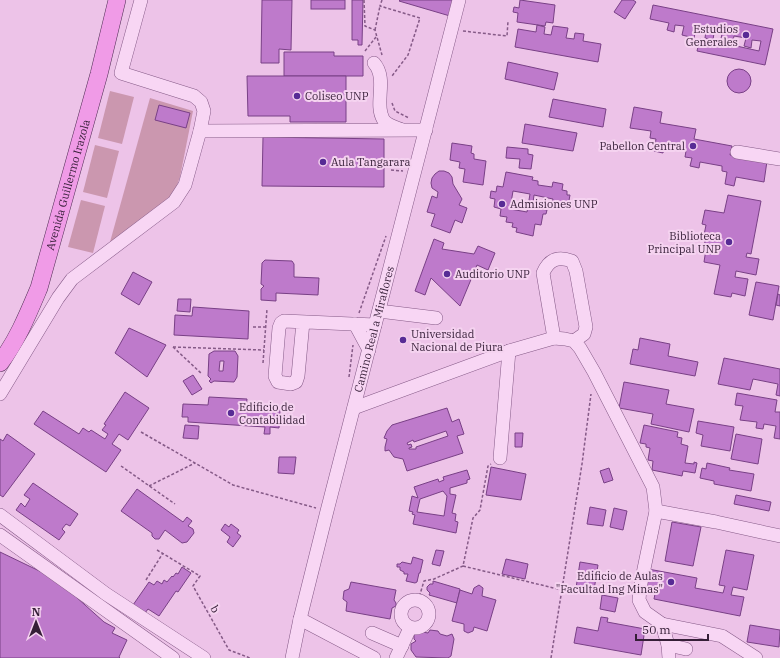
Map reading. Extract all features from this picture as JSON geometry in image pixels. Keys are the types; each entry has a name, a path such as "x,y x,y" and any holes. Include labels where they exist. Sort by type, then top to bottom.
{"main road":[{"name":"Avenida Guillermo Irazola","path":"0,363 27,316 39,288 99,74 117,0"}],"lane":[{"path":"0,394 58,298 72,279 174,202 185,185 204,111 201,102 194,96 121,73 141,0"},
{"name":"Camino Real a Miraflores","path":"292,658 326,512 459,0"},
{"path":"379,61 380,105 383,120 401,130"},
{"path":"200,131 426,130"},
{"path":"737,152 780,159"},
{"path":"554,338 543,273 546,265 554,260 564,258 572,262 576,271 586,328 584,334 574,341"},
{"path":"379,311 436,318"},
{"path":"303,322 375,325"},
{"path":"355,324 369,350"},
{"path":"354,408 509,351 554,338 574,341 580,348 594,372 653,487 656,511 640,588 640,600 645,612 662,624 722,636 756,658"},
{"path":"500,458 509,351"},
{"path":"656,511 780,533"},
{"path":"0,515 106,594 204,658"},
{"path":"0,535 173,658"},
{"path":"414,600 423,602 428,609 429,618 420,628 410,628 403,622 401,612 405,604 414,600"},
{"path":"300,619 374,658"},
{"path":"662,624 668,645 669,658"},
{"path":"396,658 410,628"},
{"path":"372,633 402,646"},
{"path":"668,645 686,649"}],"path":[{"path":"364,0 365,26 375,30"},
{"path":"379,61 375,30 382,0"},
{"path":"380,6 420,18 408,55 390,79"},
{"path":"452,30 507,36 508,21"},
{"path":"365,51 376,37"},
{"path":"391,99 392,106 395,111 413,120"},
{"path":"391,170 407,172"},
{"path":"348,383 355,324 388,230"},
{"path":"263,363 267,309"},
{"path":"253,326 266,327"},
{"path":"202,374 173,347 264,350"},
{"path":"551,658 582,464 594,372"},
{"path":"141,432 234,485 326,512"},
{"path":"463,566 473,518 480,510 488,466 500,458"},
{"path":"149,486 195,464"},
{"path":"121,466 174,504"},
{"path":"146,580 163,553 157,550"},
{"name":"b","path":"163,553 200,576 193,586 228,650 250,658"},
{"path":"418,601 426,580 434,579 463,566 562,590"}],"shaded area":[{"path":"110,91 134,97 122,144 98,138"},
{"path":"150,98 193,111 180,177 175,191 166,203 110,242"},
{"path":"95,145 119,151 107,198 83,192"},
{"path":"81,200 105,206 93,253 68,247"}],"building":[{"path":"262,0 292,0 291,50 279,49 279,63 261,63"},
{"path":"311,0 345,0 345,9 311,9"},
{"path":"352,0 363,0 362,45 358,45 358,40 352,40"},
{"path":"455,0 450,16 399,1"},
{"path":"520,0 555,5 553,23 546,22 545,26 517,22 518,13 513,12 514,7 519,8"},
{"path":"622,0 633,0 636,2 625,19 614,12"},
{"name":"Estudios Generales","path":"653,5 773,29 765,65 697,51 700,39 720,43 722,34 714,33 713,40 705,38 706,31 696,29 694,38 682,35 684,26 675,25 674,32 667,30 669,23 650,19","holes":["734,36 746,38 744,46 751,48 752,40 761,41 759,51 732,45"]},
{"path":"537,25 545,27 544,34 551,35 553,26 568,28 566,38 574,39 575,33 584,34 583,41 601,44 598,62 515,47 518,29 536,32"},
{"path":"284,52 334,52 334,56 363,56 363,76 284,76"},
{"path":"508,62 558,73 554,90 505,79"},
{"path":"739,69 748,72 751,81 748,90 739,93 730,90 727,81 730,72"},
{"name":"Coliseo UNP","path":"247,76 346,76 346,122 290,122 290,116 248,116"},
{"path":"553,99 606,109 603,127 549,117"},
{"path":"159,105 190,113 186,128 155,120"},
{"name":"Pabellon Central","path":"634,107 662,112 660,123 696,129 694,139 732,146 730,155 767,161 764,182 736,177 734,186 725,184 727,172 722,171 722,166 700,162 699,168 690,166 692,158 685,157 686,151 664,147 663,153 654,151 656,139 650,138 651,131 630,128"},
{"path":"525,124 577,133 573,151 522,143"},
{"name":"Aula Tangarara","path":"263,137 384,139 384,187 262,186"},
{"path":"452,143 472,146 471,153 474,154 474,159 486,161 483,185 463,182 465,169 459,168 460,162 450,160"},
{"path":"507,147 528,149 528,154 533,155 531,169 519,168 520,159 506,158"},
{"path":"439,171 449,173 452,177 453,184 462,199 459,205 467,208 462,223 455,220 450,233 431,226 435,214 427,212 432,196 437,198 438,192 432,188 431,183 432,178"},
{"name":"Admisiones UNP","path":"506,172 533,177 532,180 538,181 538,185 552,187 553,182 563,184 562,190 567,191 567,195 570,195 568,206 552,203 553,199 534,195 533,203 542,205 541,209 547,210 546,214 543,214 541,225 535,224 533,236 516,232 517,228 512,227 513,223 506,222 507,217 500,216 501,209 494,207 495,199 490,198 491,191 496,192 497,186 503,187","holes":["513,191 530,194 527,212 510,209"]},
{"name":"Biblioteca Principal UNP","path":"728,195 761,201 751,254 747,253 746,257 759,259 756,275 736,271 735,277 748,279 745,296 732,293 731,297 714,294 720,265 704,262 706,235 704,235 706,225 702,224 705,210 724,213"},
{"name":"Auditorio UNP","path":"434,239 444,243 442,249 474,254 478,246 495,253 488,270 477,265 460,306 431,278 425,295 415,291"},
{"path":"265,260 292,261 294,264 294,277 319,278 318,295 276,293 276,301 261,300 261,289 264,286 261,284 262,263"},
{"path":"133,272 152,282 139,305 121,294"},
{"path":"756,282 779,286 773,320 749,315"},
{"path":"778,294 780,295 780,306 776,305"},
{"path":"178,299 191,299 190,312 177,311"},
{"path":"193,307 249,311 248,339 174,335 175,315 192,316"},
{"path":"129,328 166,345 147,377 115,353"},
{"path":"640,338 670,344 668,356 698,362 695,376 630,364 633,349 638,350"},
{"path":"214,351 235,351 238,356 237,377 234,382 214,381 211,383 209,381 211,379 208,376 209,354","holes":["220,361 224,361 223,371 219,371"]},
{"path":"724,358 780,369 780,396 776,395 778,384 753,379 750,390 718,384"},
{"path":"193,375 202,389 192,395 183,381"},
{"path":"624,382 669,390 666,404 694,409 689,432 651,424 653,414 619,408"},
{"path":"125,392 149,408 128,440 119,434 112,444 121,450 106,472 34,424 43,411 79,434 83,428 89,432 91,430 105,439 108,434 102,430 106,425 104,424"},
{"path":"737,393 777,400 775,412 780,412 780,439 774,438 776,426 764,424 763,429 756,428 757,422 740,420 743,406 735,405"},
{"name":"Edificio de Contabilidad","path":"209,397 247,399 246,408 280,410 279,428 270,427 270,434 264,434 265,427 188,422 188,417 182,417 183,404 208,405"},
{"path":"447,408 452,422 459,419 464,434 457,436 463,453 407,471 403,459 394,457 389,450 385,451 387,439 384,438 392,425","holes":["446,431 448,436 416,447 416,449 409,449 412,447 411,444 408,445 407,443"]},
{"path":"698,421 734,427 730,451 701,446 703,435 696,433"},
{"path":"185,425 199,426 198,439 183,438"},
{"path":"644,425 678,432 677,437 682,438 681,444 688,446 685,463 697,463 695,473 683,471 682,476 652,470 653,461 648,460 650,448 646,447 646,444 640,443"},
{"path":"515,433 523,433 522,447 515,447"},
{"path":"7,434 35,454 3,497 0,495 0,439 3,441"},
{"path":"736,434 762,439 758,464 731,459"},
{"path":"279,457 296,457 294,474 278,473"},
{"path":"707,463 730,468 729,470 754,474 751,491 714,484 714,481 700,478 702,468 706,469"},
{"path":"491,467 526,474 521,500 486,495"},
{"path":"609,468 613,480 604,483 600,471"},
{"path":"467,470 470,479 467,480 467,483 450,488 450,494 456,495 452,513 456,514 455,521 458,522 456,533 413,524 415,515 412,514 413,512 409,511 412,496 418,498 414,487 438,479 439,482 444,480 443,477","holes":["443,491 447,496 444,516 417,512 420,499"]},
{"path":"33,483 78,514 70,526 66,524 62,529 65,532 59,540 16,510 21,503 25,507 30,499 24,495"},
{"path":"137,489 183,522 187,517 192,521 188,526 193,529 194,533 187,542 182,543 165,530 159,539 155,539 152,536 152,533 121,511"},
{"path":"736,495 771,502 769,511 734,504"},
{"path":"590,507 606,510 603,526 587,524"},
{"path":"614,508 627,511 623,530 610,527"},
{"path":"672,522 701,527 693,566 665,561"},
{"path":"225,524 229,527 231,524 239,530 237,533 241,536 233,547 227,542 230,537 221,530"},
{"path":"436,550 444,551 440,566 432,564"},
{"name":"Edificio de Aulas \"Facultad Ing Minas\"","path":"726,550 754,555 747,590 733,587 731,595 744,597 740,616 654,599 656,589 645,587 648,569 697,578 695,588 723,593 725,586 719,585"},
{"path":"0,552 56,579 104,622 115,628 112,633 127,640 119,657 120,658 0,658"},
{"path":"413,557 423,560 417,582 415,583 406,581 408,574 404,574 404,572 400,570 400,567 397,567 397,564 402,562 411,564"},
{"path":"506,559 528,564 525,579 502,574"},
{"path":"580,562 598,565 594,590 576,588"},
{"path":"182,567 191,573 178,592 176,591 159,616 148,609 145,613 133,605 149,582 154,585 157,581 162,584 164,580 167,582 176,573 178,574"},
{"path":"433,581 460,589 457,603 429,595 430,593 427,590 427,587 430,584 433,584"},
{"path":"351,582 396,590 394,600 396,606 392,608 390,619 346,611 347,602 343,599 344,591 349,589"},
{"path":"479,585 483,588 482,596 496,600 487,631 474,627 473,631 468,633 464,631 464,624 452,621 460,590 472,594 474,588"},
{"path":"602,595 618,598 615,612 600,609"},
{"path":"601,617 608,618 607,622 645,629 641,655 574,643 577,627 598,631"},
{"path":"750,625 780,630 779,647 747,642"},
{"path":"430,630 438,631 440,634 447,636 452,634 454,639 451,656 448,658 416,657 411,650 411,644 416,641 414,639 414,633 417,631 428,633"}],"place":[{"name":"Estudios Generales","path":"746,35"},
{"name":"Coliseo UNP","path":"297,96"},
{"name":"Pabellon Central","path":"693,146"},
{"name":"Aula Tangarara","path":"323,162"},
{"name":"Admisiones UNP","path":"502,204"},
{"name":"Biblioteca Principal UNP","path":"729,242"},
{"name":"Auditorio UNP","path":"447,274"},
{"name":"Universidad Nacional de Piura","path":"403,340"},
{"name":"Edificio de Contabilidad","path":"231,413"},
{"name":"Edificio de Aulas \"Facultad Ing Minas\"","path":"671,582"}]}
